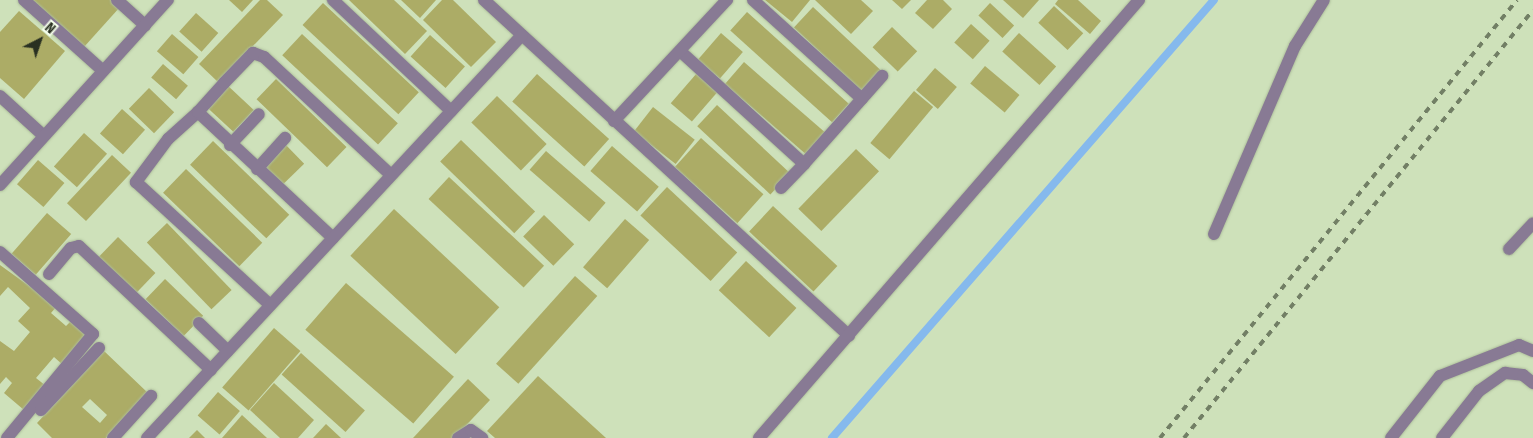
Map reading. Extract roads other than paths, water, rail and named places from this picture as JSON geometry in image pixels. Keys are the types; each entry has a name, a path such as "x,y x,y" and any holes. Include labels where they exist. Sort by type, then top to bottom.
{"street":[{"path":"24,0 104,71"},
{"path":"118,0 145,25"},
{"path":"0,185 168,0"},
{"path":"334,0 452,111"},
{"path":"484,0 849,336"},
{"path":"614,121 727,0"},
{"path":"753,0 862,99"},
{"path":"760,438 1139,0"},
{"path":"1214,234 1296,46 1324,0"},
{"path":"148,438 522,35"},
{"path":"680,51 804,164"},
{"path":"270,305 136,182 168,139 198,112 253,53 264,57 391,176"},
{"path":"781,188 882,76"},
{"path":"0,96 44,136"},
{"path":"198,112 230,145 332,238"},
{"path":"230,145 259,114"},
{"path":"257,169 285,138"},
{"path":"1509,249 1533,223"},
{"path":"49,274 71,248 79,246 211,370"},
{"path":"0,252 93,334 7,438"},
{"path":"199,323 228,351"},
{"path":"1391,438 1440,376 1519,345 1533,351"},
{"path":"16,438 99,348"},
{"path":"1442,438 1479,391 1505,373 1523,375 1533,383"},
{"path":"113,438 151,396"},
{"path":"458,438 470,430 482,438"}],"waterway":[{"path":"832,438 1214,0"}],"railway":[{"path":"1160,438 1517,0"},
{"path":"1184,438 1533,10"}]}
